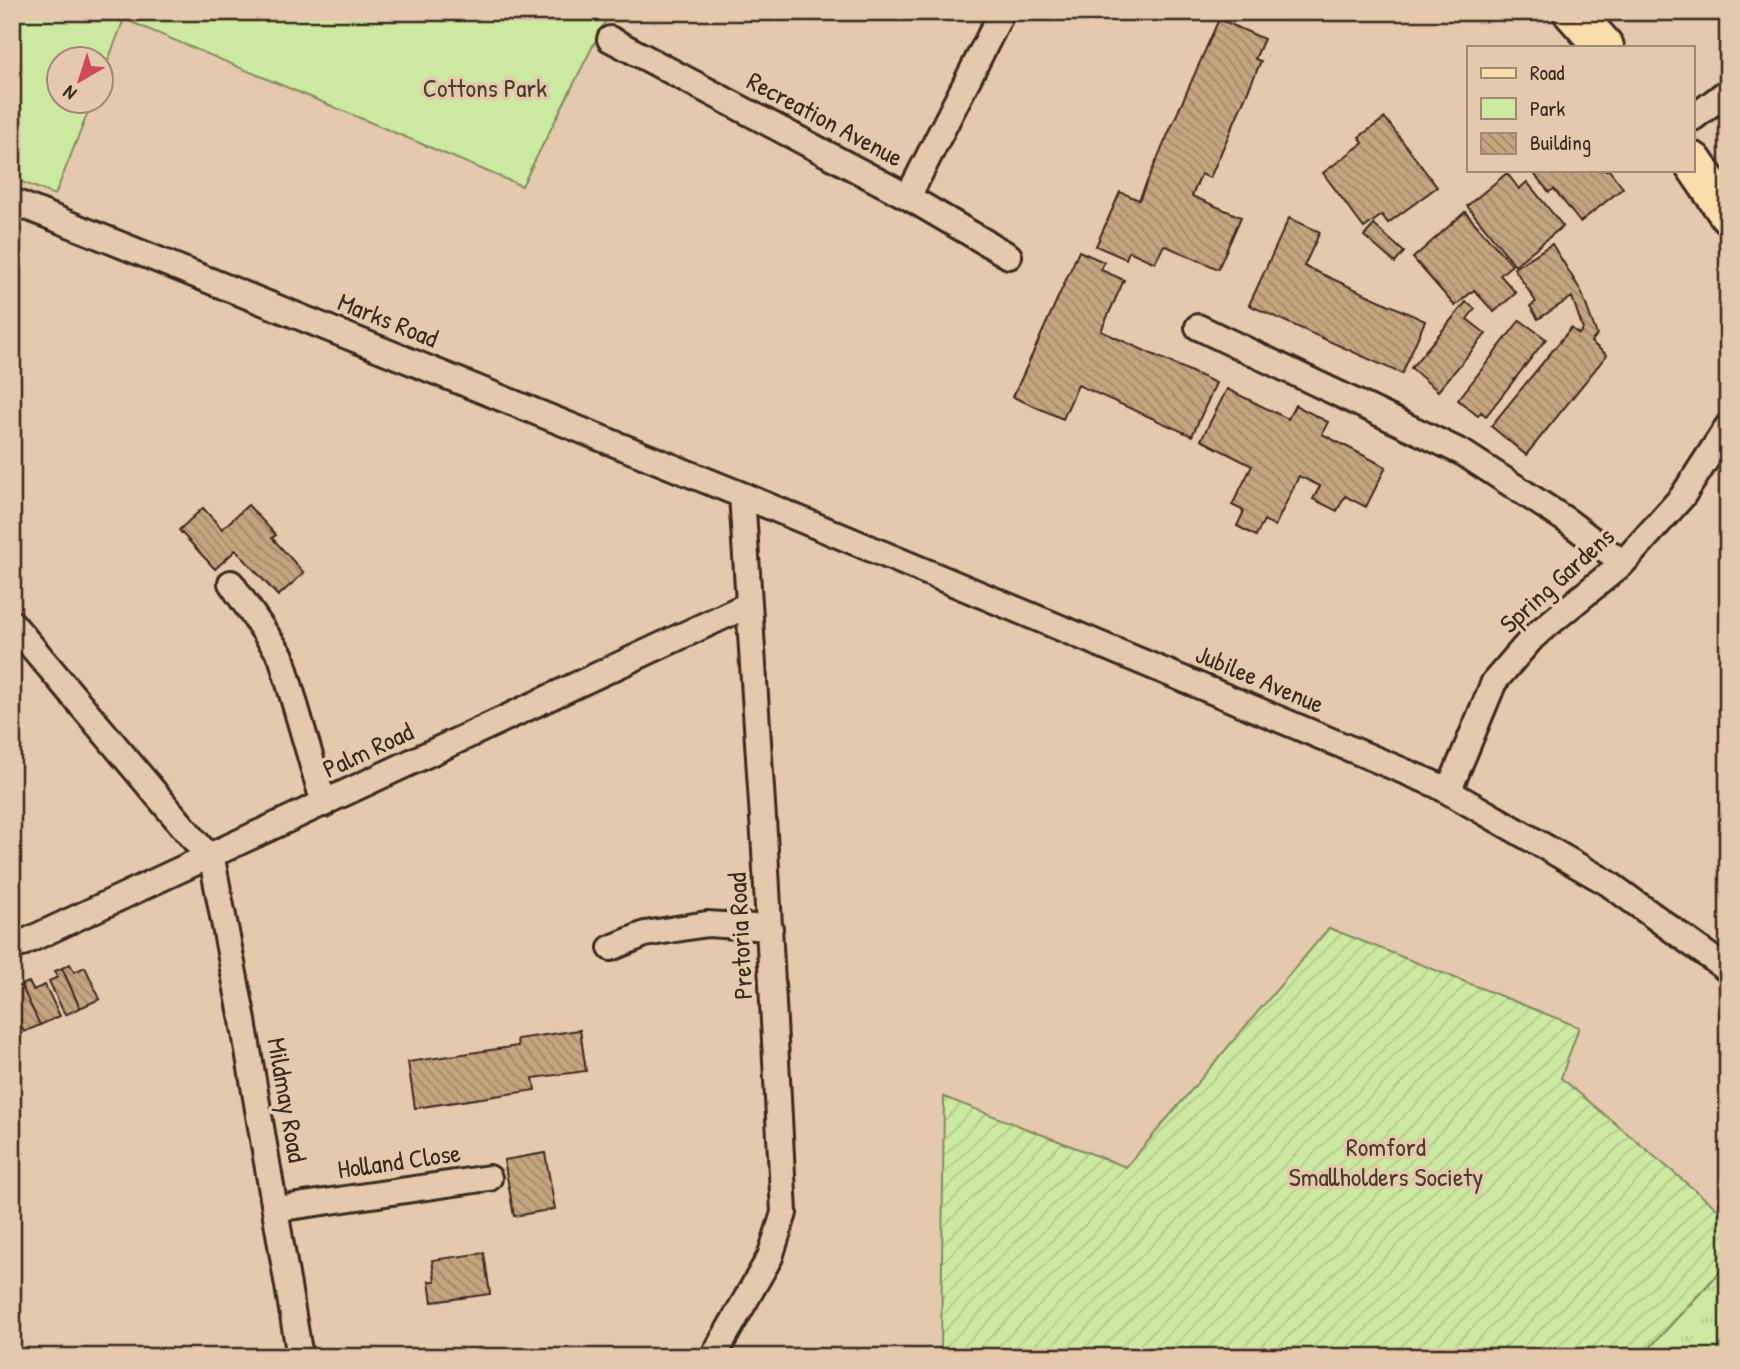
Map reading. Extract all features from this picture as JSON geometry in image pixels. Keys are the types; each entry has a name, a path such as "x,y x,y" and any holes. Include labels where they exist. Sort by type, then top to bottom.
{"main road":[{"path":"1573,12 1603,46"},
{"path":"1694,163 1728,214"}],"street":[{"path":"908,197 1002,12"},
{"name":"Recreation Avenue","path":"610,39 908,197 1009,256"},
{"path":"1694,117 1728,91"},
{"name":"Marks Road","path":"12,201 742,495"},
{"path":"1198,327 1463,453 1566,520 1623,563"},
{"name":"Spring Gardens","path":"1449,790 1494,682 1533,637 1623,563 1682,497 1728,426"},
{"name":"Pretoria Road","path":"713,1357 770,1257 784,1213 742,495"},
{"name":"Jubilee Avenue","path":"742,495 1449,790 1608,883 1728,970"},
{"path":"231,583 281,656 324,803"},
{"name":"Palm Road","path":"12,948 748,605"},
{"name":"Mildmay Road","path":"12,623 209,855 276,1209 300,1357"},
{"path":"611,948 645,934 707,924 769,928"},
{"name":"Holland Close","path":"276,1209 489,1178"}],"green space":[{"name":"Cottons Park","path":"12,12 610,12 522,186 124,19 114,46 46,46 46,116 86,116 55,195 12,178"},
{"name":"Romford Smallholders Society","path":"1329,928 1579,1027 1561,1078 1728,1218 1728,1263 1641,1357 936,1357 941,1349 944,1097 1126,1167"},
{"path":"1728,1263 1728,1357 1641,1357"}],"building":[{"path":"1219,19 1264,39 1255,59 1261,61 1210,178 1201,174 1192,196 1241,217 1218,269 1164,245 1155,263 1129,251 1126,259 1096,246 1120,192 1139,200"},
{"path":"1385,118 1437,187 1388,223 1382,215 1364,228 1323,173 1363,143 1359,137"},
{"path":"1533,172 1611,172 1623,188 1580,222 1554,189 1549,192"},
{"path":"1507,173 1519,189 1527,182 1563,226 1515,265 1467,206"},
{"path":"1465,212 1512,265 1500,275 1516,293 1494,312 1474,290 1455,306 1413,258"},
{"path":"1289,218 1320,232 1304,266 1425,321 1402,374 1249,305"},
{"path":"1374,225 1404,252 1395,263 1364,236"},
{"path":"1552,244 1581,291 1597,335 1591,342 1607,355 1526,455 1491,426 1571,328 1579,334 1583,329 1572,297 1538,319 1530,306 1536,302 1514,268"},
{"path":"1079,251 1104,262 1101,270 1124,280 1101,331 1216,383 1192,436 1078,385 1063,419 1013,397"},
{"path":"1466,302 1475,309 1467,319 1486,334 1438,391 1411,368"},
{"path":"1520,320 1546,339 1486,416 1481,412 1478,416 1458,400"},
{"path":"1227,389 1288,419 1295,405 1328,422 1322,434 1386,467 1366,507 1345,496 1337,511 1313,499 1320,486 1299,476 1275,526 1264,520 1256,536 1237,526 1244,511 1232,505 1252,466 1201,440"},
{"path":"248,505 276,535 272,538 304,573 278,596 236,550 215,569 179,530 203,508 222,529"},
{"path":"70,964 74,972 85,967 100,999 80,1008 62,968"},
{"path":"62,968 80,1008 65,1015 49,981 58,977 55,971"},
{"path":"29,982 33,990 45,985 60,1016 40,1025 21,985"},
{"path":"21,985 40,1025 24,1032 12,1006 12,997 17,994 15,988"},
{"path":"580,1030 586,1071 533,1078 535,1090 415,1108 408,1062 518,1046 517,1039"},
{"path":"12,1129 23,1153 12,1158"},
{"path":"545,1153 555,1209 514,1216 504,1160"},
{"path":"484,1253 490,1294 432,1302 429,1281 435,1281 432,1260"}]}
